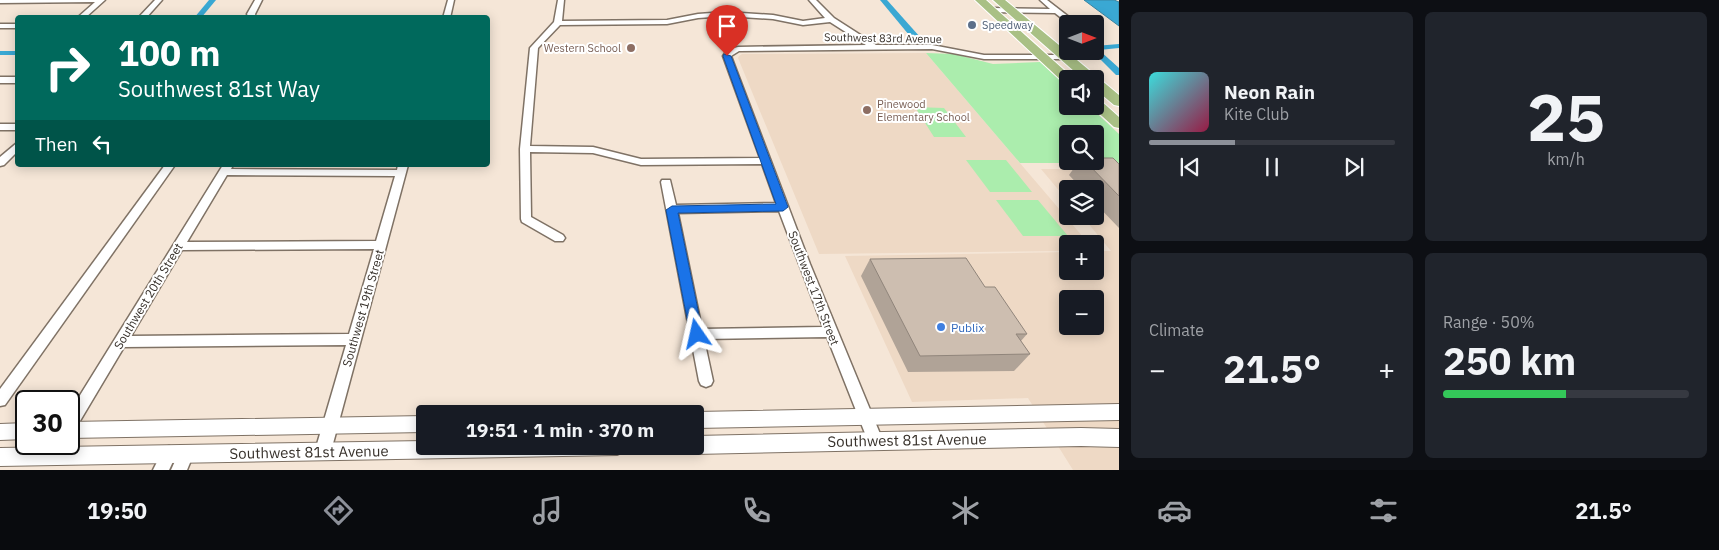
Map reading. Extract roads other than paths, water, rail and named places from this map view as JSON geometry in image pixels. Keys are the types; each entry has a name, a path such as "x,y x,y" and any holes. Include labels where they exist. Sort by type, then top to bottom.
{"main road":[{"path":"980,0 1010,10 1059,51"},
{"path":"995,5 1059,71"},
{"path":"1069,60 1081,70"},
{"path":"1104,90 1119,102"},
{"path":"1104,110 1119,124"}],"street":[{"path":"0,1 102,0"},
{"path":"84,15 102,0"},
{"path":"144,15 159,0"},
{"path":"252,15 253,8 259,0"},
{"path":"447,15 451,0"},
{"path":"559,238 526,219 525,148 534,48 558,23 561,0"},
{"path":"812,0 831,20 875,48"},
{"path":"1043,0 1063,15"},
{"path":"1010,10 1057,10"},
{"path":"558,23 668,22 698,16 726,14 773,17 803,23 831,20"},
{"path":"0,26 15,26"},
{"name":"Southwest 83rd Avenue","path":"730,52 738,49 932,47 984,57 1059,57"},
{"name":"Southwest 17th Street","path":"730,52 727,56 765,161 875,441"},
{"path":"0,80 15,80"},
{"path":"0,127 15,127"},
{"path":"0,163 15,148"},
{"path":"525,148 593,150 641,162 765,161"},
{"path":"0,400 169,167"},
{"path":"225,169 402,169"},
{"name":"Southwest 20th Street","path":"80,409 225,169"},
{"name":"Southwest 19th Street","path":"323,452 402,169"},
{"path":"666,182 706,381"},
{"path":"672,210 783,207"},
{"path":"178,246 381,245"},
{"path":"697,334 831,332"},
{"path":"120,342 354,339"},
{"name":"Southwest 81st Avenue","path":"704,420 1119,412"},
{"name":"Southwest 81st Avenue","path":"80,428 416,424"},
{"path":"0,432 15,431"},
{"name":"Southwest 81st Avenue","path":"704,445 1119,438"},
{"name":"Southwest 81st Avenue","path":"0,457 174,462 323,452 416,450"}],"water":[{"path":"1084,0 1114,0 1119,2 1119,26"}],"waterway":[{"path":"200,15 213,0"},
{"path":"883,0 917,39"},
{"path":"1104,47 1119,46"},
{"path":"0,53 15,53"},
{"path":"1104,59 1119,73"}],"place":[{"name":"Speedway","path":"972,25"},
{"name":"Western School","path":"631,48"},
{"name":"Pinewood Elementary School","path":"867,110"},
{"name":"Publix","path":"941,327"}]}
